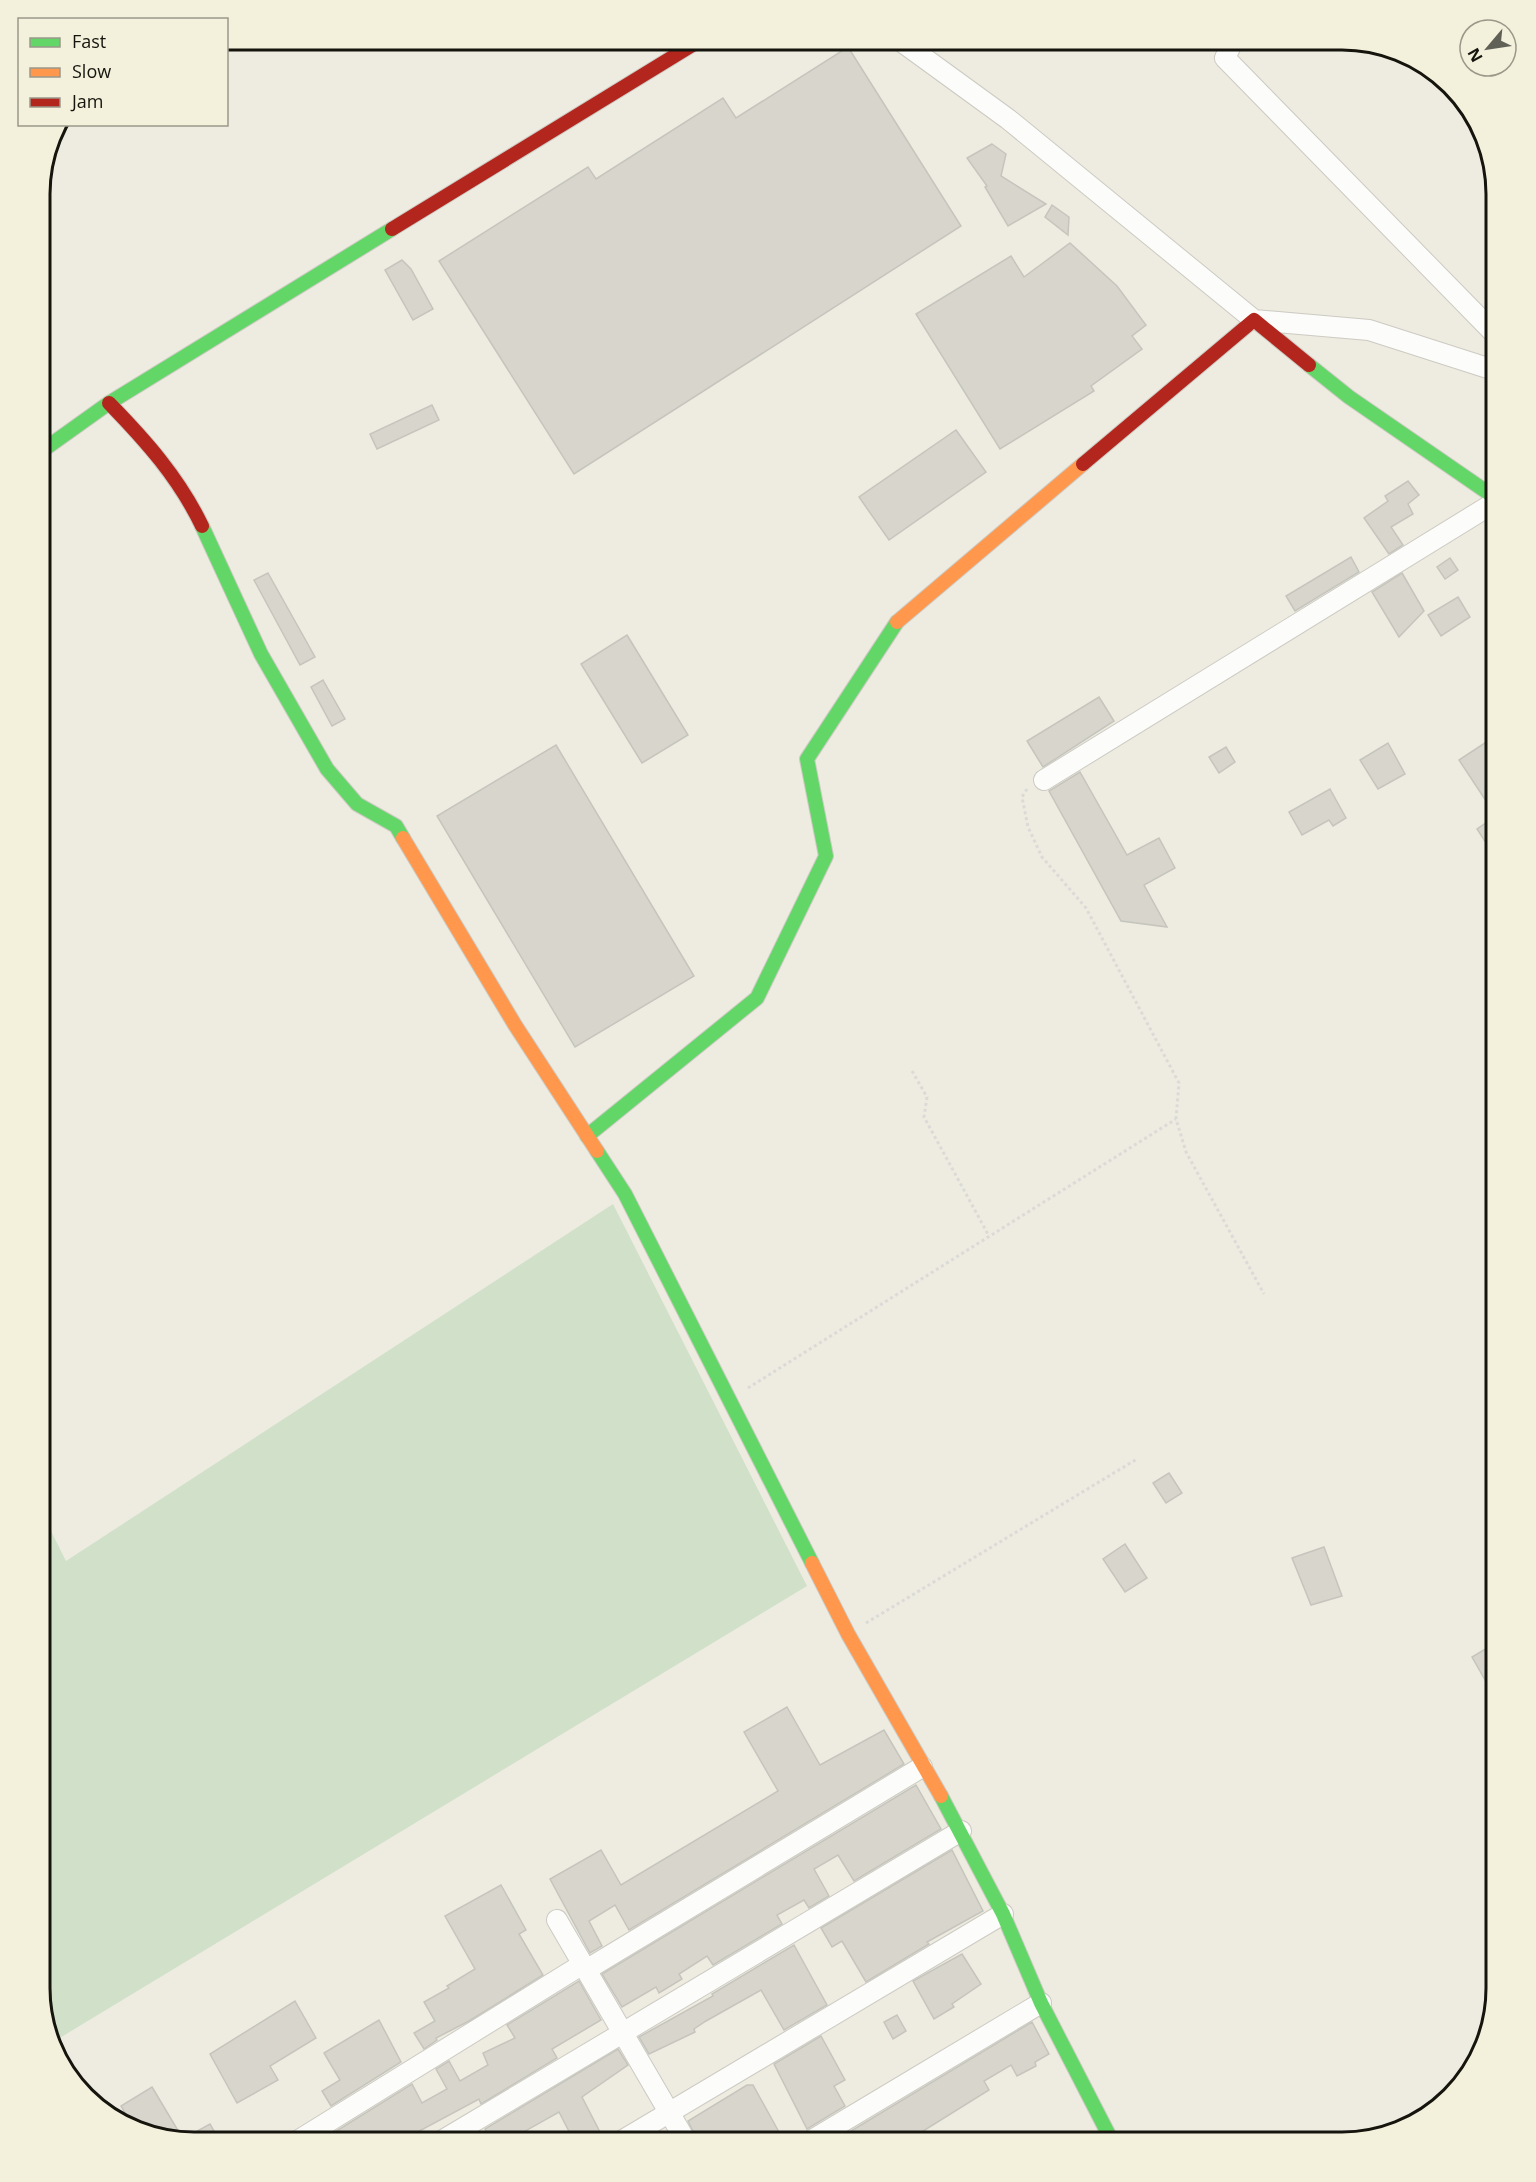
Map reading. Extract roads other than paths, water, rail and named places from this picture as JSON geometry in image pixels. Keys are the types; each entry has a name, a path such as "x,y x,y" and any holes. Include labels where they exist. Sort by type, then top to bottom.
{"street":[{"path":"50,438 107,405 684,50"},
{"path":"913,50 1008,119 1349,397 1486,492"},
{"path":"1229,50 1225,58 1486,325"},
{"path":"587,1136 757,998 826,856 807,759 894,624 1254,320 1369,330 1486,367"},
{"path":"50,445 107,405"},
{"path":"107,405 153,448 187,495 261,654 327,769 357,804 396,826 514,1025 625,1194 848,1634 922,1767 961,1831 1003,1914 1041,2003 1107,2132"},
{"path":"1044,780 1486,507"},
{"path":"312,2132 584,1967 922,1767"},
{"path":"457,2132 961,1831"},
{"path":"637,2132 1003,1914"},
{"path":"557,1920 681,2132"},
{"path":"825,2132 1041,2003"}]}
